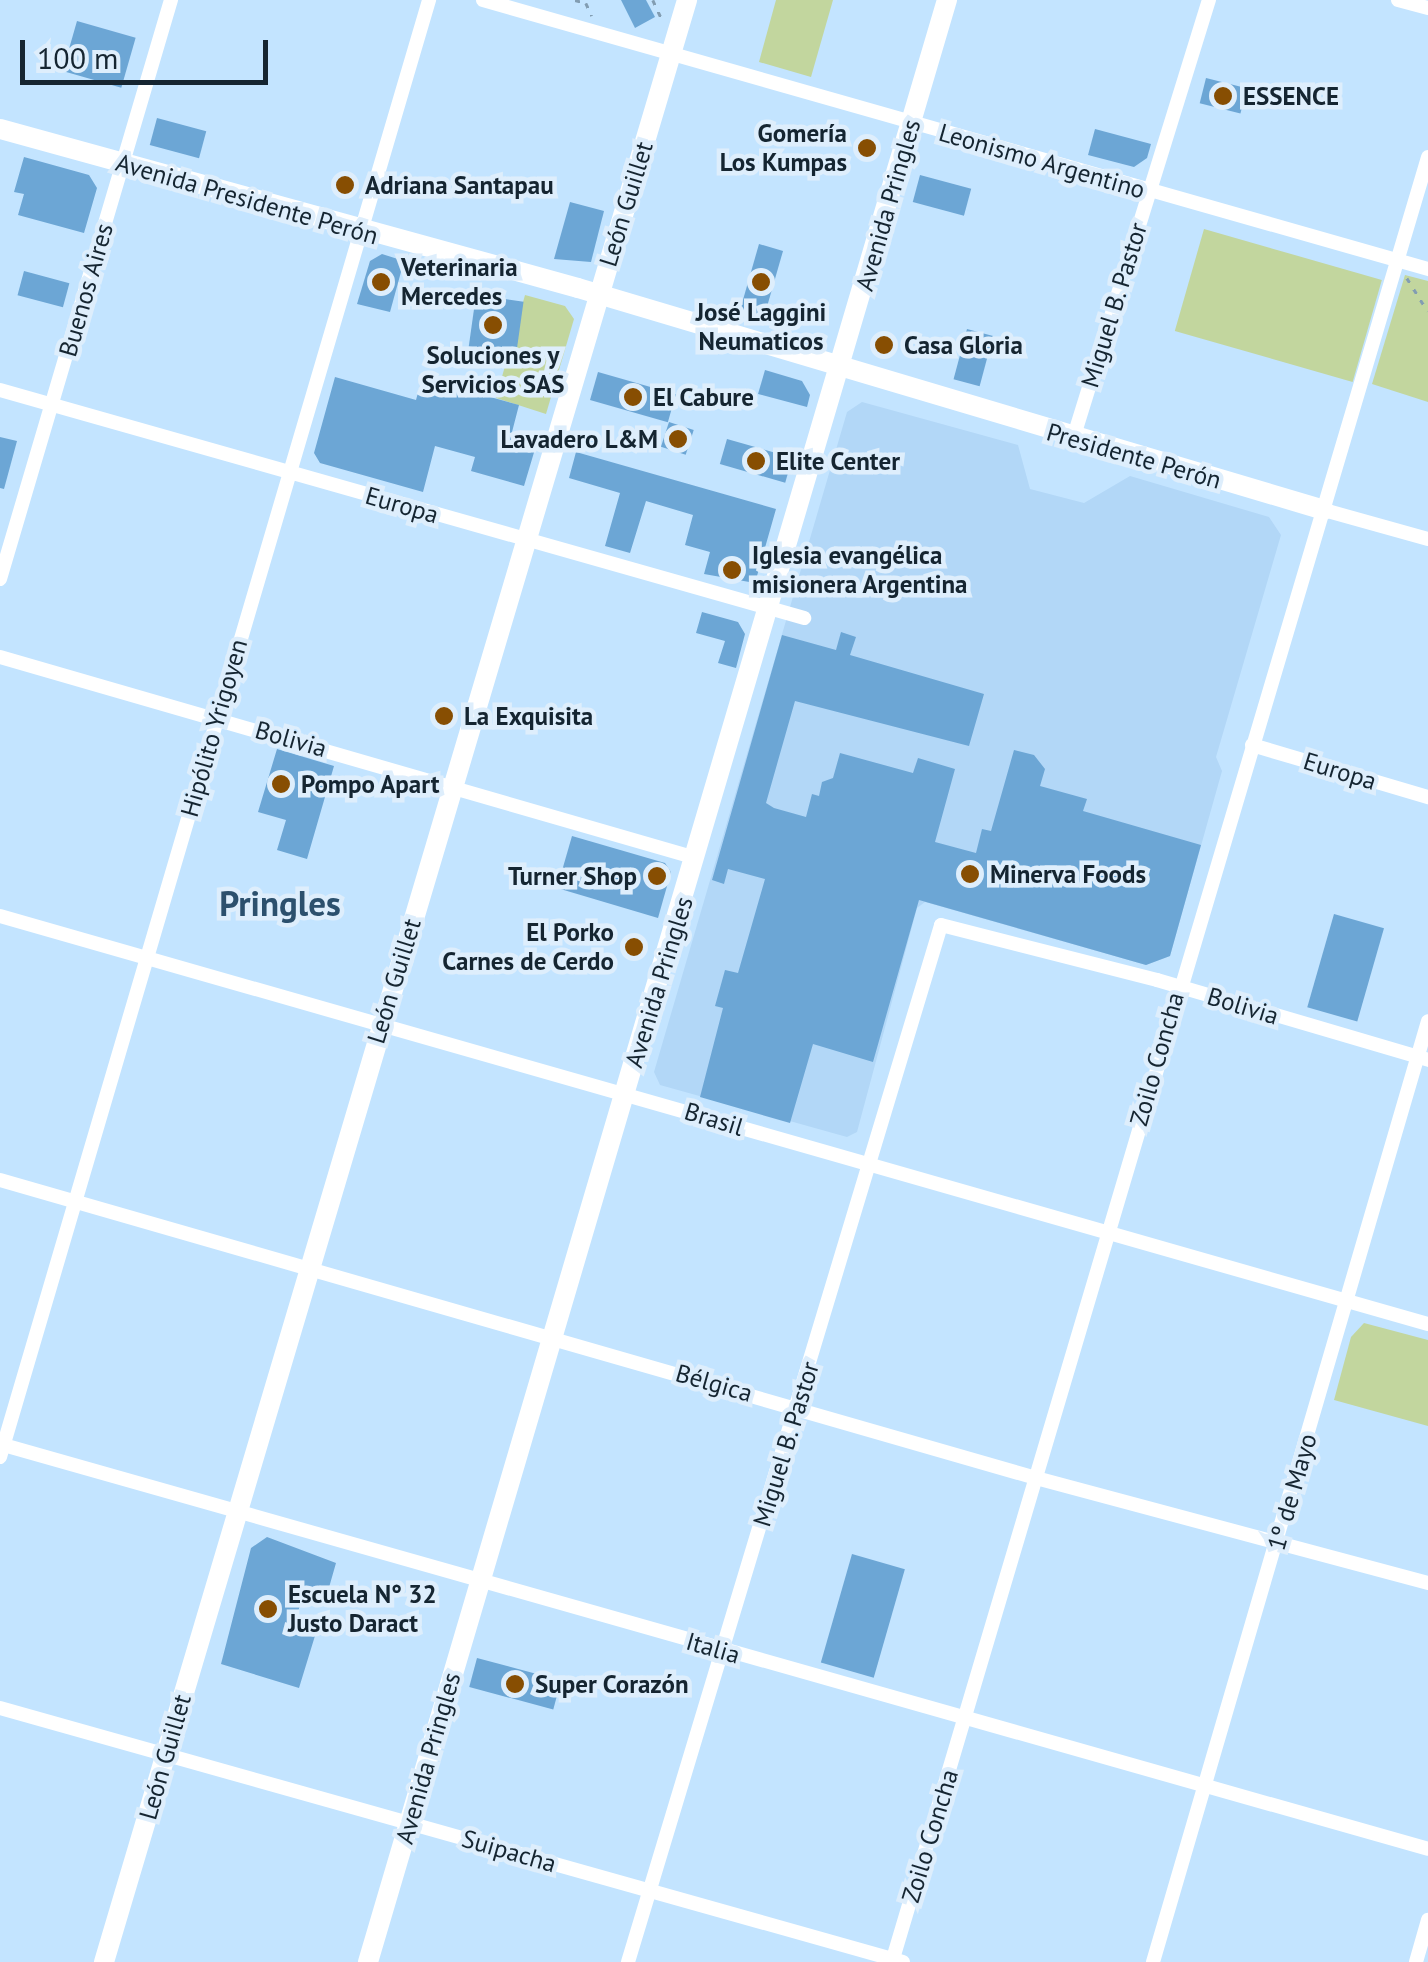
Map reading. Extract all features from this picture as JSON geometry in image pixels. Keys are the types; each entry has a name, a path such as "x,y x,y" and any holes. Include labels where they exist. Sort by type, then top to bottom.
{"main road":[{"name":"Avenida Pringles","path":"368,1962 947,0"},
{"name":"León Guillet","path":"104,1962 671,53 678,6"},
{"name":"Avenida Presidente Perón","path":"0,129 360,232 598,294 841,366"},
{"name":"Presidente Perón","path":"841,366 1073,439 1324,510"}],"street":[{"name":"Buenos Aires","path":"0,579 171,0"},
{"name":"Hipólito Yrigoyen","path":"1,1449 429,0"},
{"name":"Leonismo Argentino","path":"483,0 1428,269"},
{"name":"Miguel B. Pastor","path":"1073,439 1209,0"},
{"path":"1398,0 1428,8"},
{"name":"Zoilo Concha","path":"896,1961 1178,986 1428,157"},
{"name":"Europa","path":"0,390 804,618"},
{"name":"Presidente Perón","path":"1324,510 1428,540"},
{"name":"Bolivia","path":"0,657 696,858"},
{"name":"Europa","path":"1252,745 1428,798"},
{"name":"Brasil","path":"0,916 1428,1324"},
{"name":"Miguel B. Pastor","path":"628,1962 941,926"},
{"name":"Bolivia","path":"941,926 1178,986 1422,1058"},
{"name":"1º de Mayo","path":"1153,1962 1422,1058 1428,1021"},
{"name":"Bélgica","path":"0,1180 554,1336 1036,1478 1428,1583"},
{"name":"Italia","path":"1,1449 1428,1849"},
{"name":"Suipacha","path":"0,1708 896,1961"},
{"path":"1416,1962 1428,1920"}],"path":[{"path":"575,0 608,22"},
{"path":"653,0 666,26 678,6"},
{"path":"1398,260 1428,310"}],"shaded area":[{"path":"862,402 1018,445 1030,489 1084,503 1130,476 1269,517 1281,535 1216,757 1222,771 1170,956 1146,965 925,902 917,908 857,1132 847,1137 660,1085 654,1072 847,412"}],"green space":[{"path":"776,0 833,0 811,77 759,62"},
{"path":"1204,229 1382,280 1353,382 1175,331"},
{"path":"1405,275 1428,281 1428,402 1372,384"},
{"path":"525,295 565,306 574,319 546,414 496,398"},
{"path":"1364,1323 1428,1340 1428,1426 1334,1400 1351,1337"}],"building":[{"path":"621,0 646,0 655,17 635,28"},
{"path":"77,21 136,38 121,88 63,71"},
{"name":"ESSENCE","path":"1206,78 1247,88 1240,113 1200,103"},
{"path":"157,118 206,131 199,158 150,145"},
{"path":"1095,129 1151,144 1147,158 1134,167 1088,155"},
{"path":"24,157 89,175 97,188 84,233 18,215 24,194 14,192"},
{"path":"920,175 971,189 964,216 913,202"},
{"path":"570,202 604,211 591,262 554,259"},
{"name":"José Laggini Neumaticos","path":"759,244 783,251 763,320 739,313"},
{"name":"Veterinaria Mercedes","path":"382,254 404,261 390,312 357,304 370,261"},
{"path":"24,271 69,283 63,307 18,295"},
{"name":"Soluciones y Servicios SAS","path":"476,295 524,302 516,353 469,346"},
{"path":"967,329 993,336 980,386 954,379"},
{"path":"765,370 802,381 810,395 807,407 758,394"},
{"name":"El Cabure","path":"598,372 676,394 668,422 590,400"},
{"path":"335,377 416,400 422,378 519,405 512,432 538,439 524,486 471,471 475,457 435,446 423,492 320,463 314,453"},
{"name":"Lavadero L&M","path":"669,422 694,430 686,455 661,447"},
{"path":"0,437 17,441 4,489 0,488"},
{"name":"Elite Center","path":"727,439 792,458 785,483 720,464"},
{"path":"576,452 776,509 755,583 704,574 710,552 685,545 693,515 646,501 630,553 605,546 620,493 569,478"},
{"path":"702,612 738,622 745,634 736,668 718,663 725,641 696,633"},
{"name":"Minerva Foods","path":"841,632 856,637 850,655 984,694 969,746 795,701 766,803 774,808 806,817 812,794 819,796 822,782 833,778 840,753 913,773 918,758 955,769 935,842 976,853 982,829 991,831 1014,750 1034,755 1045,769 1040,786 1087,799 1083,811 1201,845 1170,956 1146,965 919,900 873,1062 813,1044 790,1123 700,1097 723,1008 715,1006 725,970 738,973 765,879 728,869 724,884 712,880 782,635 836,650"},
{"path":"277,749 334,766 307,859 277,850 286,820 258,812"},
{"path":"572,836 665,863 671,872 658,918 557,888"},
{"path":"1334,914 1384,928 1357,1022 1307,1007"},
{"name":"Escuela N° 32 Justo Daract","path":"267,1537 336,1563 326,1598 304,1591 296,1619 318,1626 299,1688 221,1664 251,1548"},
{"path":"852,1554 905,1569 874,1678 821,1663"},
{"name":"Super Corazón","path":"477,1658 561,1681 553,1709 469,1687"}],"place":[{"name":"ESSENCE","path":"1223,96"},
{"name":"Gomería Los Kumpas","path":"867,148"},
{"name":"Adriana Santapau","path":"345,185"},
{"name":"Veterinaria Mercedes","path":"381,282"},
{"name":"José Laggini Neumaticos","path":"761,282"},
{"name":"Soluciones y Servicios SAS","path":"493,325"},
{"name":"Casa Gloria","path":"884,345"},
{"name":"El Cabure","path":"633,397"},
{"name":"Lavadero L&M","path":"678,439"},
{"name":"Elite Center","path":"756,461"},
{"name":"Iglesia evangélica misionera Argentina","path":"732,570"},
{"name":"La Exquisita","path":"444,716"},
{"name":"Pompo Apart","path":"281,784"},
{"name":"Minerva Foods","path":"970,874"},
{"name":"Turner Shop","path":"657,876"},
{"name":"El Porko Carnes de Cerdo","path":"634,947"},
{"name":"Escuela N° 32 Justo Daract","path":"268,1609"},
{"name":"Super Corazón","path":"515,1684"}],"district":[{"name":"Pringles","path":"280,903"}]}
